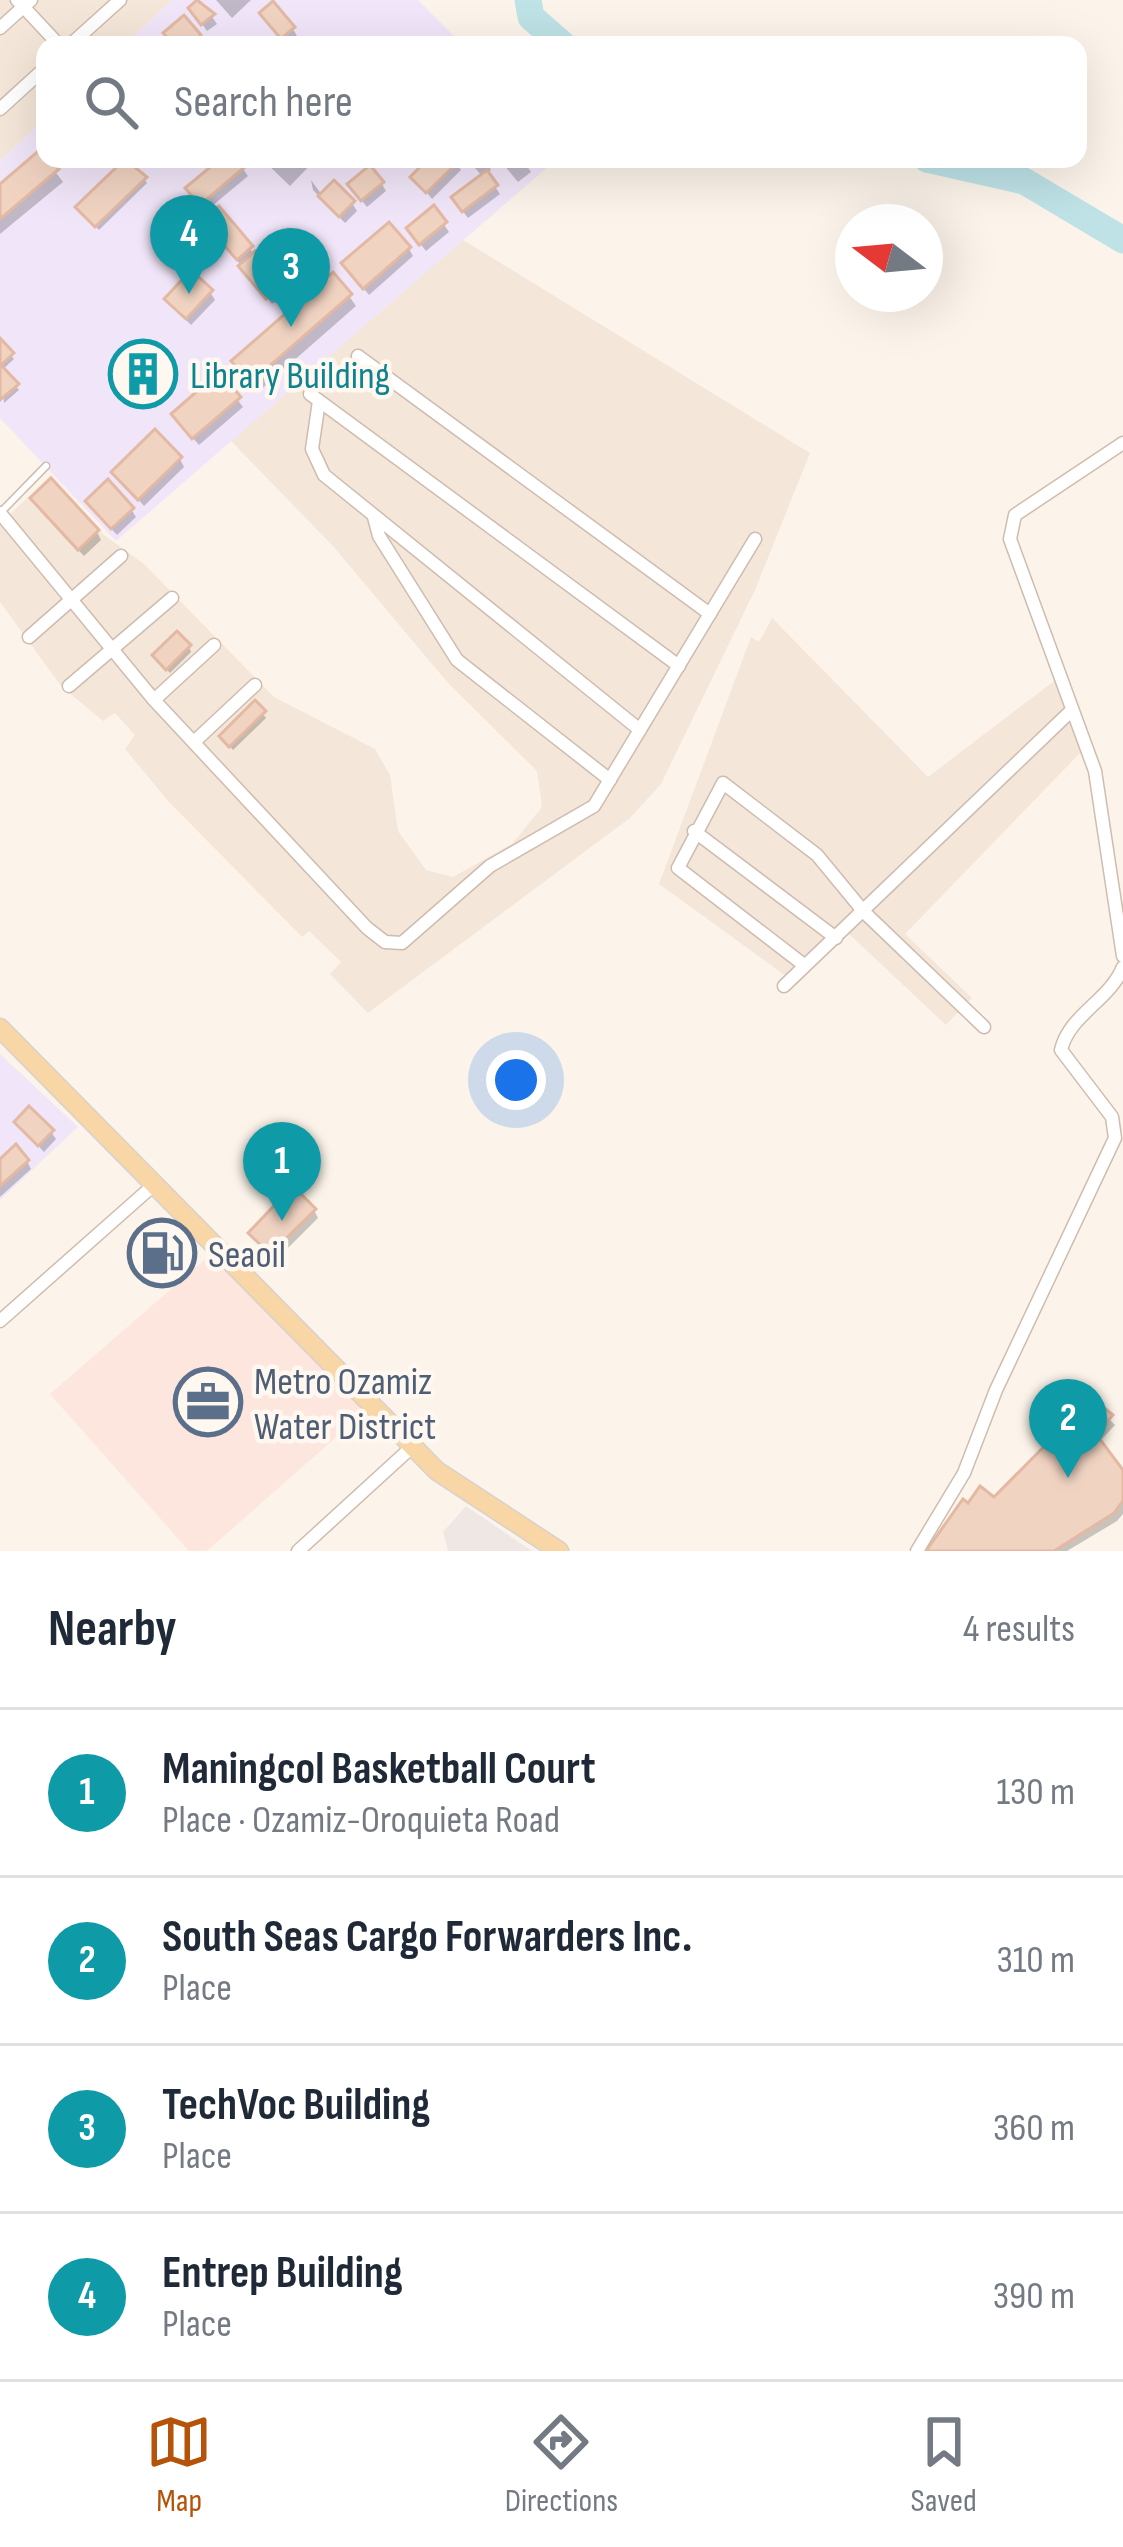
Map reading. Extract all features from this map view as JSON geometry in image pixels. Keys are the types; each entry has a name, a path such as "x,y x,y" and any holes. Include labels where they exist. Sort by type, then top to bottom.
{"main road":[{"path":"0,1028 413,1446 455,1484 560,1551"}],"street":[{"path":"80,36 120,0"},
{"path":"0,28 24,2 52,36"},
{"path":"0,109 36,76"},
{"path":"358,356 710,614"},
{"path":"640,730 318,468 312,439 314,398 679,666"},
{"path":"1123,443 1015,515 1010,524 1010,539 1095,771 1123,956"},
{"path":"0,513 154,700 368,928 396,944 412,936 490,866 582,816 610,780 755,539"},
{"path":"374,518 379,536 458,661 610,780"},
{"path":"29,637 121,556"},
{"path":"69,686 172,598"},
{"path":"154,700 214,645"},
{"path":"194,742 255,685"},
{"path":"784,986 1072,710"},
{"path":"804,965 680,872 677,864 718,787 728,784 817,855 864,912 984,1028"},
{"path":"694,831 836,938"},
{"path":"917,1551 964,1473 996,1390 1114,1138 1112,1117 1061,1049 1070,1028 1113,988 1123,967"},
{"path":"0,1321 157,1182"},
{"path":"298,1551 413,1446"}],"lane":[{"path":"0,513 46,466"}],"shaded area":[{"path":"0,0 172,0 134,36 36,36 36,127 0,161"},
{"path":"172,0 418,0 454,36 134,36"},
{"path":"36,127 36,168 547,168 116,541 0,418 0,161"},
{"path":"463,240 810,453 755,590 661,784 630,818 368,1013 330,974 341,962 309,931 302,937 170,803 125,749 135,735 115,713 103,721 61,686 0,602 0,524 51,475 104,535 144,564 274,697 375,749 390,775 398,831 426,870 453,877 512,844 542,807 537,771 448,683 333,546 231,441"},
{"path":"772,618 928,777 1058,678 1083,750 905,934 972,998 946,1025 848,933 797,984 659,884 751,637 759,642"},
{"path":"0,1054 78,1127 0,1200"},
{"name":"Metro Ozamiz Water District","path":"215,1251 367,1410 207,1551 189,1551 50,1394"},
{"path":"466,1506 532,1551 448,1551 443,1532"}],"building":[{"path":"197,0 215,14 201,25 188,8"},
{"path":"273,1 295,27 278,36 259,13"},
{"path":"184,15 201,35 166,36 163,33"},
{"path":"36,153 36,168 59,169 0,219 0,184"},
{"path":"116,168 136,168 147,177 95,227 75,207"},
{"path":"209,168 244,168 200,205 185,188"},
{"path":"366,168 372,168 384,182 361,201 347,184"},
{"path":"419,168 452,168 426,193 410,177"},
{"path":"487,170 498,185 462,212 451,197"},
{"path":"334,180 355,201 339,217 318,196"},
{"path":"434,205 447,222 419,245 406,228"},
{"path":"219,206 253,246 237,260 202,220"},
{"path":"389,222 411,247 363,289 341,263"},
{"path":"288,229 304,244 278,270 263,255"},
{"path":"255,251 283,284 266,299 238,266"},
{"path":"191,270 213,290 186,319 164,299"},
{"path":"333,272 352,294 250,383 231,361"},
{"path":"0,338 14,353 1,365 19,384 0,400"},
{"name":"Library Building","path":"136,342 175,381 151,406 112,366"},
{"path":"219,372 241,397 192,439 171,414"},
{"path":"155,429 182,457 138,500 111,472"},
{"path":"51,478 99,530 78,550 30,498"},
{"path":"108,479 134,508 111,529 85,501"},
{"path":"177,631 191,645 166,670 152,655"},
{"path":"255,700 266,711 229,747 219,736"},
{"path":"29,1106 54,1130 38,1146 14,1122"},
{"path":"16,1144 29,1160 0,1186 0,1159"},
{"path":"293,1186 316,1209 270,1254 248,1233"},
{"path":"1092,1398 1113,1415 1096,1434 1123,1470 1123,1501 1114,1513 1054,1551 926,1551 963,1499 968,1503 980,1486 994,1497"}],"waterway":[{"path":"528,0 531,17 553,36"},
{"path":"967,168 1024,181 1123,240"}],"place":[{"name":"Entrep Building","path":"189,294"},
{"name":"TechVoc Building","path":"291,327"},
{"name":"Library Building","path":"143,374"},
{"name":"Maningcol Basketball Court","path":"282,1221"},
{"name":"Seaoil","path":"162,1253"},
{"name":"Metro Ozamiz Water District","path":"208,1402"},
{"name":"South Seas Cargo Forwarders Inc.","path":"1068,1478"}]}
